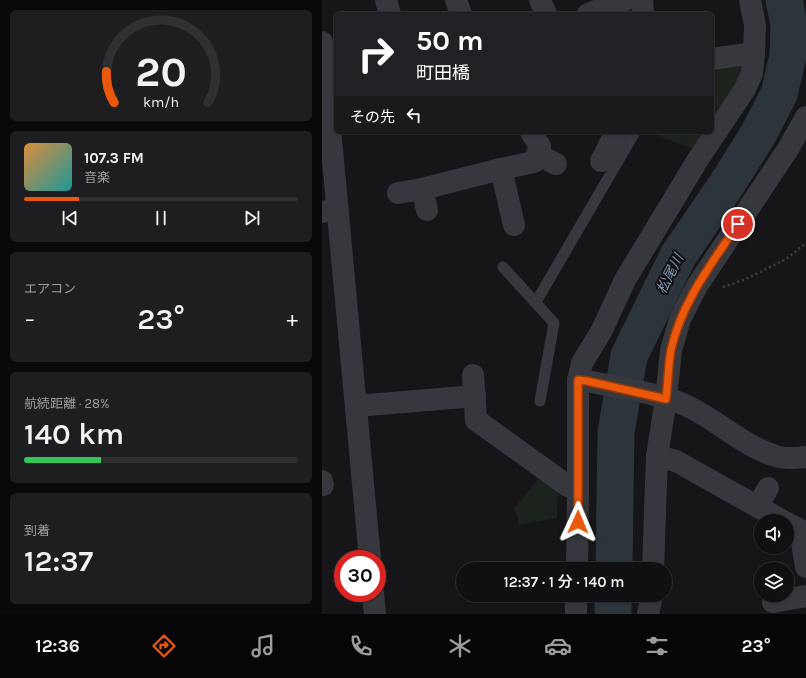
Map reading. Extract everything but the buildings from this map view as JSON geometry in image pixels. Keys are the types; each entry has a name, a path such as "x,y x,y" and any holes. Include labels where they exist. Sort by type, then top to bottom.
{"street":[{"path":"386,0 389,12"},
{"path":"456,0 460,12"},
{"path":"540,0 545,12"},
{"path":"593,12 625,0"},
{"path":"642,0 644,12"},
{"path":"577,562 578,491 583,381 582,363 602,330 625,280 697,162 745,89 752,73 754,53 755,25 750,0"},
{"path":"322,42 329,210 356,406 369,550"},
{"path":"714,59 754,53"},
{"path":"653,562 657,456 662,398 671,350 680,319 697,286 788,149 806,117"},
{"path":"398,194 425,200 501,169 534,162 540,146 532,134"},
{"path":"601,161 615,134"},
{"path":"537,154 556,164"},
{"path":"501,169 514,225"},
{"path":"583,381 662,398 684,405 703,415 754,447 777,457 806,457"},
{"path":"356,406 474,385 476,420 568,486 578,491"},
{"path":"657,456 676,461 763,497 778,514"},
{"path":"794,527 800,530 806,567"},
{"path":"794,598 806,596"},
{"path":"374,602 375,614"},
{"path":"576,602 576,614"},
{"path":"648,614 651,602"}],"lane":[{"path":"536,302 634,134"},
{"path":"503,268 554,322 540,401"}],"path":[{"path":"697,286 706,293 746,279 786,259 806,242"}],"shaded area":[{"path":"742,66 741,78 714,119 714,69"},
{"path":"654,134 704,134 693,149"},
{"path":"540,477 558,489 557,518 518,525 518,517 514,509"}],"waterway":[{"name":"松尾川","path":"614,562 616,432 629,356 678,256 725,187 759,133 779,94 788,56 789,24 784,0"},
{"name":"松尾川","path":"613,602 613,614"}],"route":[{"path":"578,522 578,380 666,399 671,350 680,319 697,286 738,224"}]}
